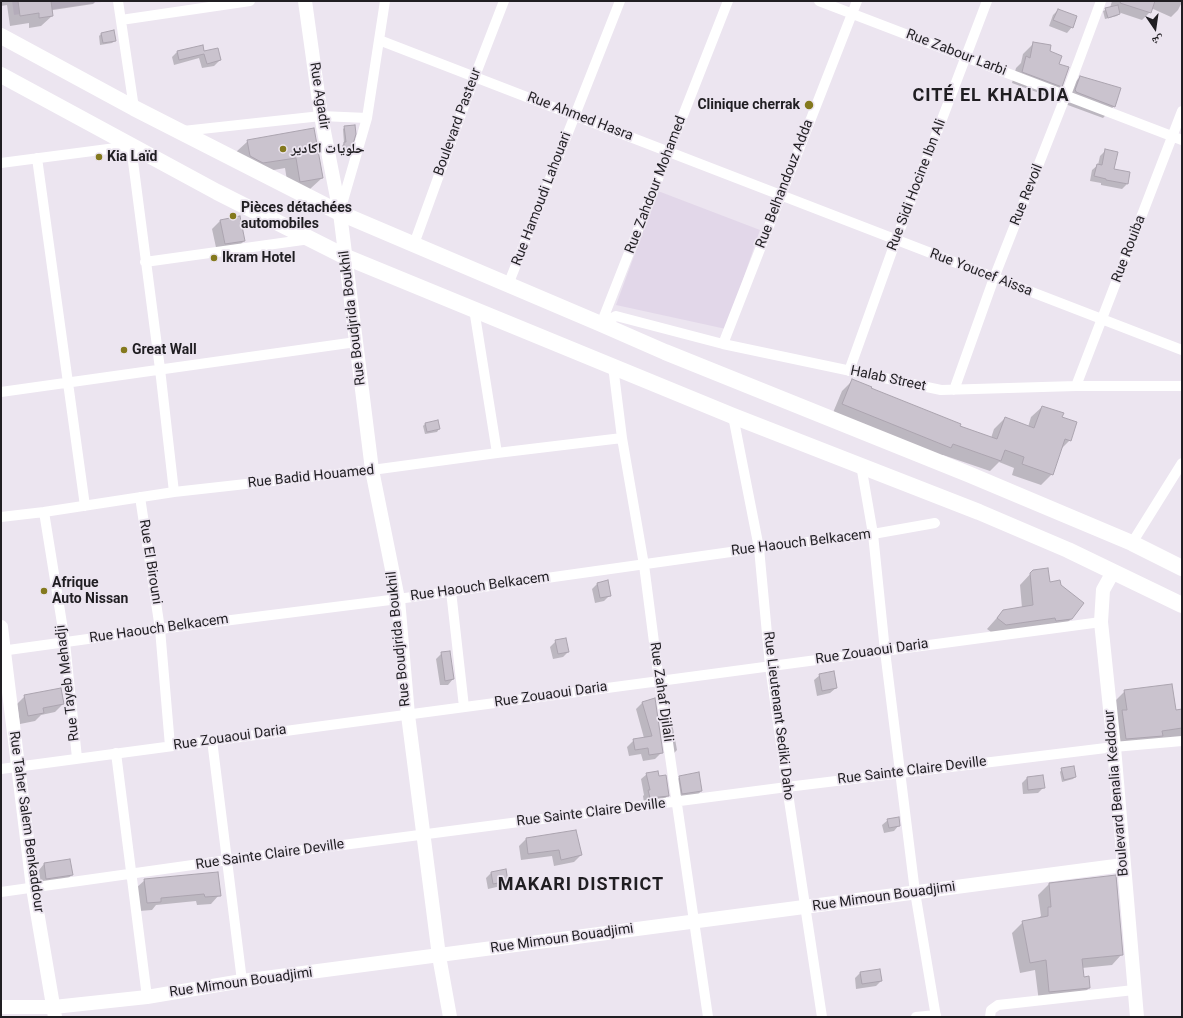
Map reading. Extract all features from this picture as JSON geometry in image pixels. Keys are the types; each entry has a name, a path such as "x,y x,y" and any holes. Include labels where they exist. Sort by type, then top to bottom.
{"main road":[{"path":"1,36 134,108 340,213 665,352 968,474 1132,543 1182,568"},
{"path":"1,75 131,146 346,257 733,416 986,515 1113,572 1182,606"}],"street":[{"path":"118,1 134,108"},
{"path":"121,20 250,1"},
{"name":"Rue Agadir","path":"304,1 321,116 340,213"},
{"path":"340,213 367,118 385,1"},
{"name":"Boulevard Pasteur","path":"414,244 504,1"},
{"name":"Rue Hamoudi Lahouari","path":"508,286 620,1"},
{"name":"Rue Zahdour Mohamed","path":"601,324 728,1"},
{"name":"Rue Zabour Larbi","path":"819,1 1177,138"},
{"name":"Rue Belhandouz Adda","path":"723,344 856,1"},
{"name":"Rue Sidi Hocine Ibn Ali","path":"849,371 896,240 987,1"},
{"name":"Rue Revoil","path":"954,390 994,278 1066,95 1101,1"},
{"name":"Rue Ahmed Hasra","path":"379,40 668,152 781,194"},
{"name":"Rue Rouiba","path":"1076,386 1101,319 1177,138 1182,111"},
{"path":"181,132 321,116 367,118"},
{"path":"1,163 131,146 160,369 174,492"},
{"path":"37,158 85,506"},
{"name":"Rue Youcef Aissa","path":"781,194 1182,350"},
{"name":"Rue Boudjrida Boukhil","path":"340,213 372,470 398,599 408,715 439,956 450,1017"},
{"path":"146,262 310,239"},
{"path":"474,309 497,453"},
{"name":"Halab Street","path":"601,324 616,316 723,344 941,390 1076,386 1182,386"},
{"path":"1,392 356,342"},
{"name":"Rue Zahaf Djilali","path":"613,366 622,438 644,565 676,802 708,1017"},
{"name":"Rue Lieutenant Sediki Daho","path":"733,416 759,548 770,666 822,1017"},
{"name":"Rue Badid Houamed","path":"1,517 44,512 174,492 372,470 622,438"},
{"path":"1132,543 1182,463"},
{"path":"861,466 873,534 885,651 915,892 936,1016 916,1017"},
{"name":"Rue El Birouni","path":"140,497 160,629 170,746"},
{"name":"Rue Tayeb Mehadji","path":"44,512 65,642 77,758"},
{"name":"Rue Haouch Belkacem","path":"3,650 398,599 759,548 873,534 935,523"},
{"name":"Boulevard Benalia Keddour","path":"1113,572 1103,590 1101,622 1114,747 1137,1017"},
{"path":"451,591 464,707"},
{"name":"Rue Zouaoui Daria","path":"1,768 1101,622"},
{"name":"Rue Taher Salem Benkaddour","path":"1,627 33,888 55,1012"},
{"path":"212,740 242,981"},
{"name":"Rue Sainte Claire Deville","path":"1,892 228,860 676,802 787,786 1114,747 1182,741"},
{"path":"116,753 147,997"},
{"name":"Rue Mimoun Bouadjimi","path":"1,1007 55,1012 242,981 1124,865"},
{"path":"990,1017 992,1010 998,1005 1134,990"}],"shaded area":[{"path":"12,1 102,1 102,2 14,15"},
{"path":"658,191 760,230 726,329 616,305"}],"building":[{"path":"18,1 51,1 53,16 39,18 39,13 20,16"},
{"path":"1121,1 1155,1 1151,13 1120,3"},
{"path":"1118,5 1120,14 1108,18 1105,8"},
{"path":"1058,9 1077,16 1073,28 1053,20"},
{"path":"114,30 116,41 103,43 101,33"},
{"path":"1033,42 1051,45 1050,51 1062,56 1059,64 1069,67 1062,87 1022,72 1026,56 1030,58"},
{"path":"203,45 204,51 218,48 221,60 207,64 204,54 179,60 177,51"},
{"path":"1080,76 1121,88 1115,107 1076,92 1075,90"},
{"path":"355,125 356,134 351,151 344,152 344,142 346,142 344,126"},
{"name":"حلويات اكادير","path":"314,128 323,178 300,182 296,158 263,163 250,156 247,140"},
{"path":"1105,149 1118,152 1114,169 1130,172 1128,184 1094,176 1097,164 1102,165"},
{"path":"240,216 245,241 225,244 220,220"},
{"path":"852,379 961,424 960,426 997,439 1005,417 1034,428 1042,406 1064,413 1062,417 1077,422 1071,441 1065,439 1053,475 1022,464 1024,457 1005,450 1001,461 953,444 951,448 842,404"},
{"path":"438,420 440,429 427,432 425,423"},
{"path":"1048,568 1050,582 1060,580 1061,585 1084,603 1072,619 1056,621 1055,618 1006,625 997,618 1003,610 1033,605 1030,573 1033,570"},
{"path":"608,580 611,596 600,598 597,583"},
{"path":"566,638 569,652 558,654 555,640"},
{"path":"450,651 454,679 445,681 441,652"},
{"path":"834,671 837,688 822,691 819,674"},
{"path":"1172,684 1176,710 1182,709 1182,728 1162,731 1163,736 1126,739 1122,710 1127,710 1124,690"},
{"path":"61,688 64,704 43,708 44,713 28,716 24,695"},
{"path":"655,698 663,753 649,755 648,748 635,750 633,739 652,736 642,702"},
{"path":"1074,766 1076,777 1064,780 1061,768"},
{"path":"658,771 659,776 666,775 669,796 650,798 648,790 650,790 646,773"},
{"path":"699,772 702,791 682,794 679,776"},
{"path":"1043,775 1045,788 1028,790 1027,777"},
{"path":"899,817 900,826 889,828 887,819"},
{"path":"576,830 582,855 561,860 559,850 528,854 526,838"},
{"path":"70,859 73,875 46,879 44,863"},
{"path":"506,869 508,881 493,884 491,872"},
{"path":"218,872 221,896 205,897 204,894 161,898 161,902 147,903 144,879"},
{"path":"1116,875 1123,955 1082,959 1084,977 1089,976 1090,988 1049,992 1046,960 1030,963 1022,921 1048,916 1048,907 1051,907 1049,883"},
{"path":"880,969 882,981 862,984 860,972"}],"place":[{"name":"Clinique cherrak","path":"809,105"},
{"name":"حلويات اكادير","path":"283,149"},
{"name":"Kia Laïd","path":"99,157"},
{"name":"Pièces détachées automobiles","path":"233,216"},
{"name":"Ikram Hotel","path":"214,258"},
{"name":"Great Wall","path":"124,350"},
{"name":"Afrique Auto Nissan","path":"44,591"}],"district":[{"name":"CITÉ EL KHALDIA","path":"991,96"},
{"name":"MAKARI DISTRICT","path":"581,885"}]}
